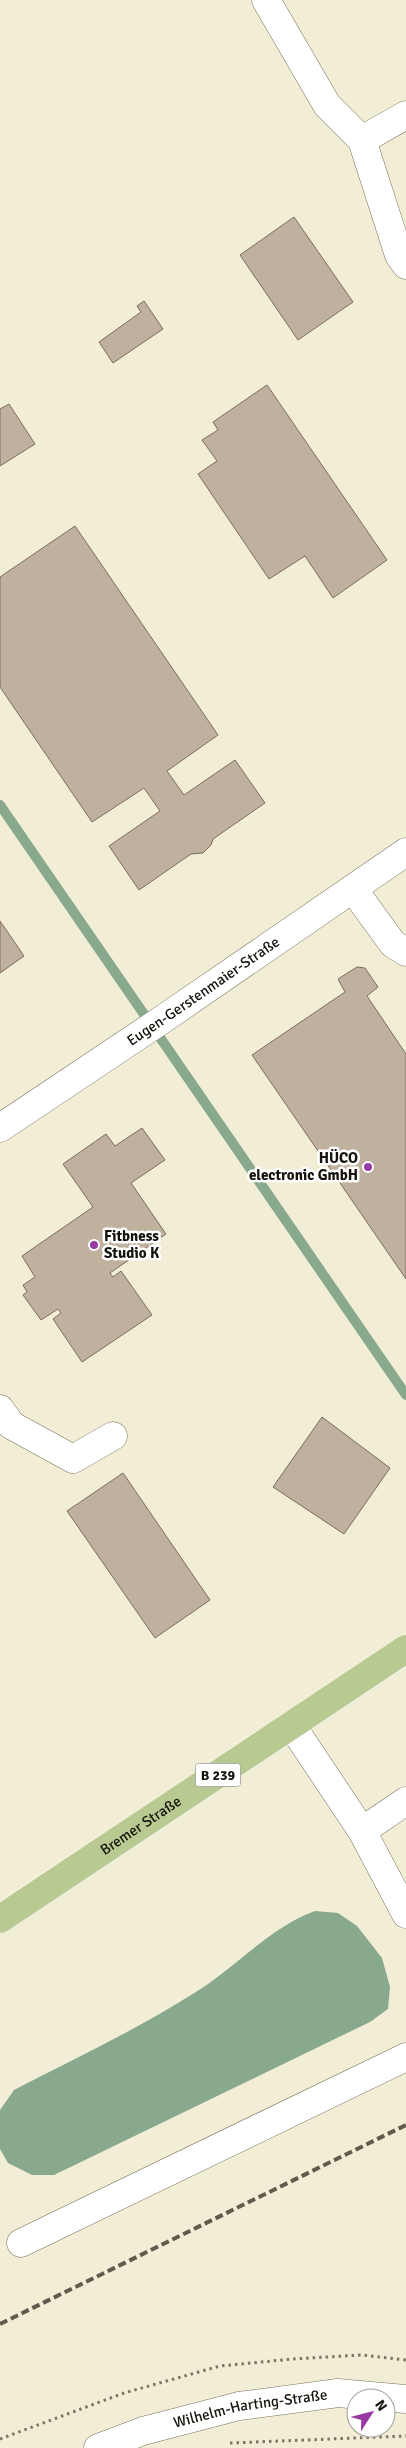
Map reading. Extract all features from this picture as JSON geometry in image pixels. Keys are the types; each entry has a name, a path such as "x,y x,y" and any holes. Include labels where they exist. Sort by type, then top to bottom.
{"main road":[{"name":"Bremer Straße","path":"0,1919 292,1726 406,1648"}],"street":[{"path":"266,0 327,105 362,140 399,255 406,266"},
{"path":"362,140 406,115"},
{"name":"Eugen-Gerstenmaier-Straße","path":"0,1128 140,1036 406,852"},
{"path":"353,889 393,944 406,952"},
{"path":"0,1409 11,1425 73,1459 113,1436"},
{"path":"292,1726 362,1832 406,1914"},
{"path":"362,1832 406,1801"},
{"path":"21,2243 406,2057"},
{"name":"Wilhelm-Harting-Straße","path":"98,2448 143,2432 239,2406 338,2393 406,2399"}],"path":[{"path":"227,2443 406,2436"}],"shaded area":[{"path":"315,1911 338,1913 357,1926 382,1958 390,1987 388,2009 370,2022 54,2175 32,2175 8,2163 0,2149 0,2110 14,2090 177,2004 213,1980 269,1936"}],"building":[{"path":"294,217 353,302 298,340 240,255"},
{"path":"144,301 163,329 113,363 99,342 141,312 137,306"},
{"path":"267,385 387,560 333,598 305,556 269,579 198,474 217,461 202,440 218,430 213,422"},
{"path":"9,404 35,444 0,466 0,409"},
{"path":"75,526 218,735 167,771 184,795 235,760 265,803 213,839 211,845 203,853 191,854 139,890 109,846 160,811 144,788 92,822 0,687 0,577"},
{"path":"0,921 24,956 0,973"},
{"name":"HÜCO electronic GmbH","path":"357,967 365,968 378,987 367,996 406,1054 406,1279 252,1055 345,992 338,979"},
{"name":"Fitbness Studio K","path":"142,1128 165,1160 131,1183 166,1234 110,1273 113,1277 121,1271 152,1315 82,1362 53,1319 61,1313 58,1309 41,1320 23,1295 27,1292 23,1285 35,1277 22,1256 93,1207 63,1164 106,1134 115,1146"},
{"path":"322,1417 390,1468 344,1534 273,1487"},
{"path":"123,1473 210,1600 155,1638 67,1511"}],"waterway":[{"path":"0,805 406,1395"}],"railway":[{"path":"0,2324 406,2125"}],"place":[{"name":"HÜCO electronic GmbH","path":"368,1167"},
{"name":"Fitbness Studio K","path":"94,1245"}]}
